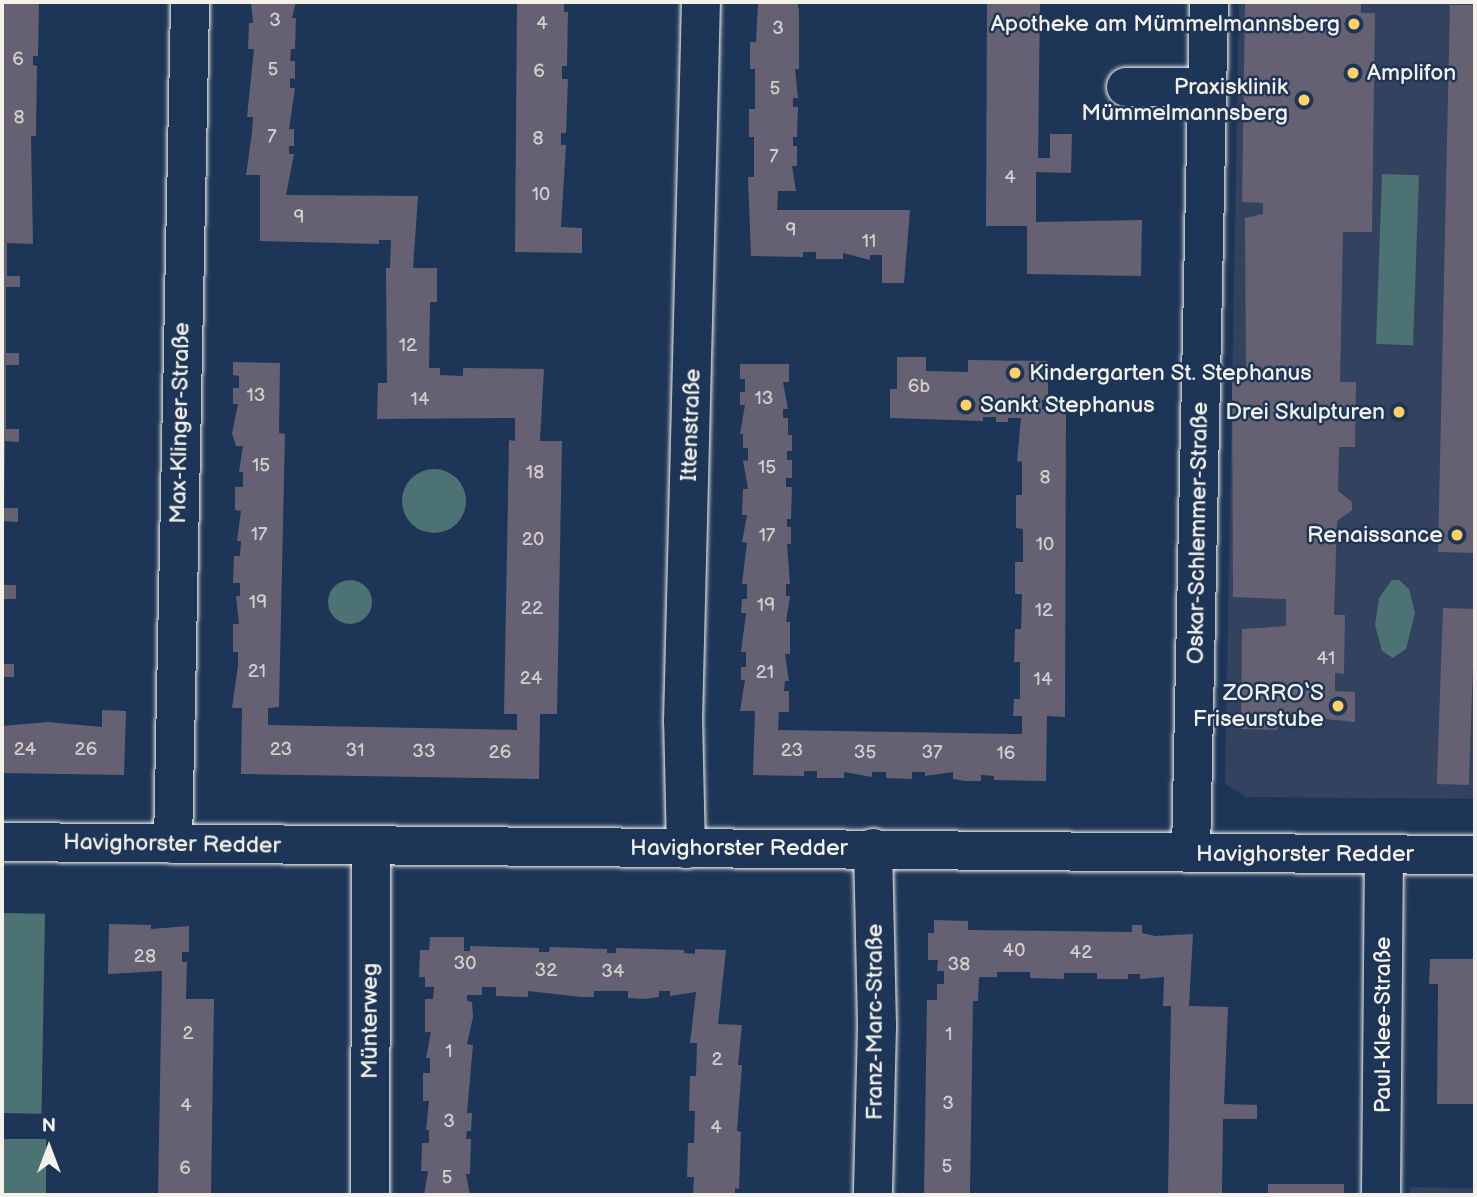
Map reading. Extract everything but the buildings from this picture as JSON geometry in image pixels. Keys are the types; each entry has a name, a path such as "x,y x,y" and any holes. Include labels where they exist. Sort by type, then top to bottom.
{"street":[{"name":"Max-Klinger-Straße","path":"173,844 190,2"},
{"name":"Ittenstraße","path":"686,849 683,721 701,2"},
{"name":"Oskar-Schlemmer-Straße","path":"1191,853 1209,2"},
{"path":"1126,87 1207,87"},
{"name":"Havighorster Redder","path":"2,842 1475,855"},
{"name":"Münterweg","path":"370,1195 371,846"},
{"name":"Franz-Marc-Straße","path":"873,848 877,1026 873,1195"},
{"name":"Paul-Klee-Straße","path":"1381,1195 1384,854"}],"shaded area":[{"path":"1239,2 1475,2 1475,799 1246,797 1225,784"},
{"path":"1410,1187 1475,1188 1475,1195 1410,1195"}],"green space":[{"path":"1382,174 1419,175 1413,345 1376,344"},
{"path":"434,469 446,471 457,478 464,489 464,513 457,524 446,531 434,533 422,531 411,524 404,513 402,501 404,489 411,478 422,471"},
{"path":"350,580 359,581 366,586 371,593 371,611 366,618 359,623 350,624 341,623 334,618 329,611 328,602 329,593 334,586 341,581"},
{"path":"1392,580 1399,580 1409,589 1415,613 1406,649 1393,658 1382,651 1375,625 1379,598"},
{"path":"2,913 45,914 42,1114 2,1113"},
{"path":"2,1139 46,1139 46,1195 2,1195"}],"place":[{"name":"Apotheke am Mümmelmannsberg","path":"1354,24"},
{"name":"Amplifon","path":"1353,73"},
{"name":"Praxisklinik Mümmelmannsberg","path":"1304,100"},
{"name":"Kindergarten St. Stephanus","path":"1015,373"},
{"name":"Sankt Stephanus","path":"966,405"},
{"name":"Drei Skulpturen","path":"1399,412"},
{"name":"Renaissance","path":"1457,535"},
{"name":"ZORRO‘S Friseurstube","path":"1338,706"}]}
